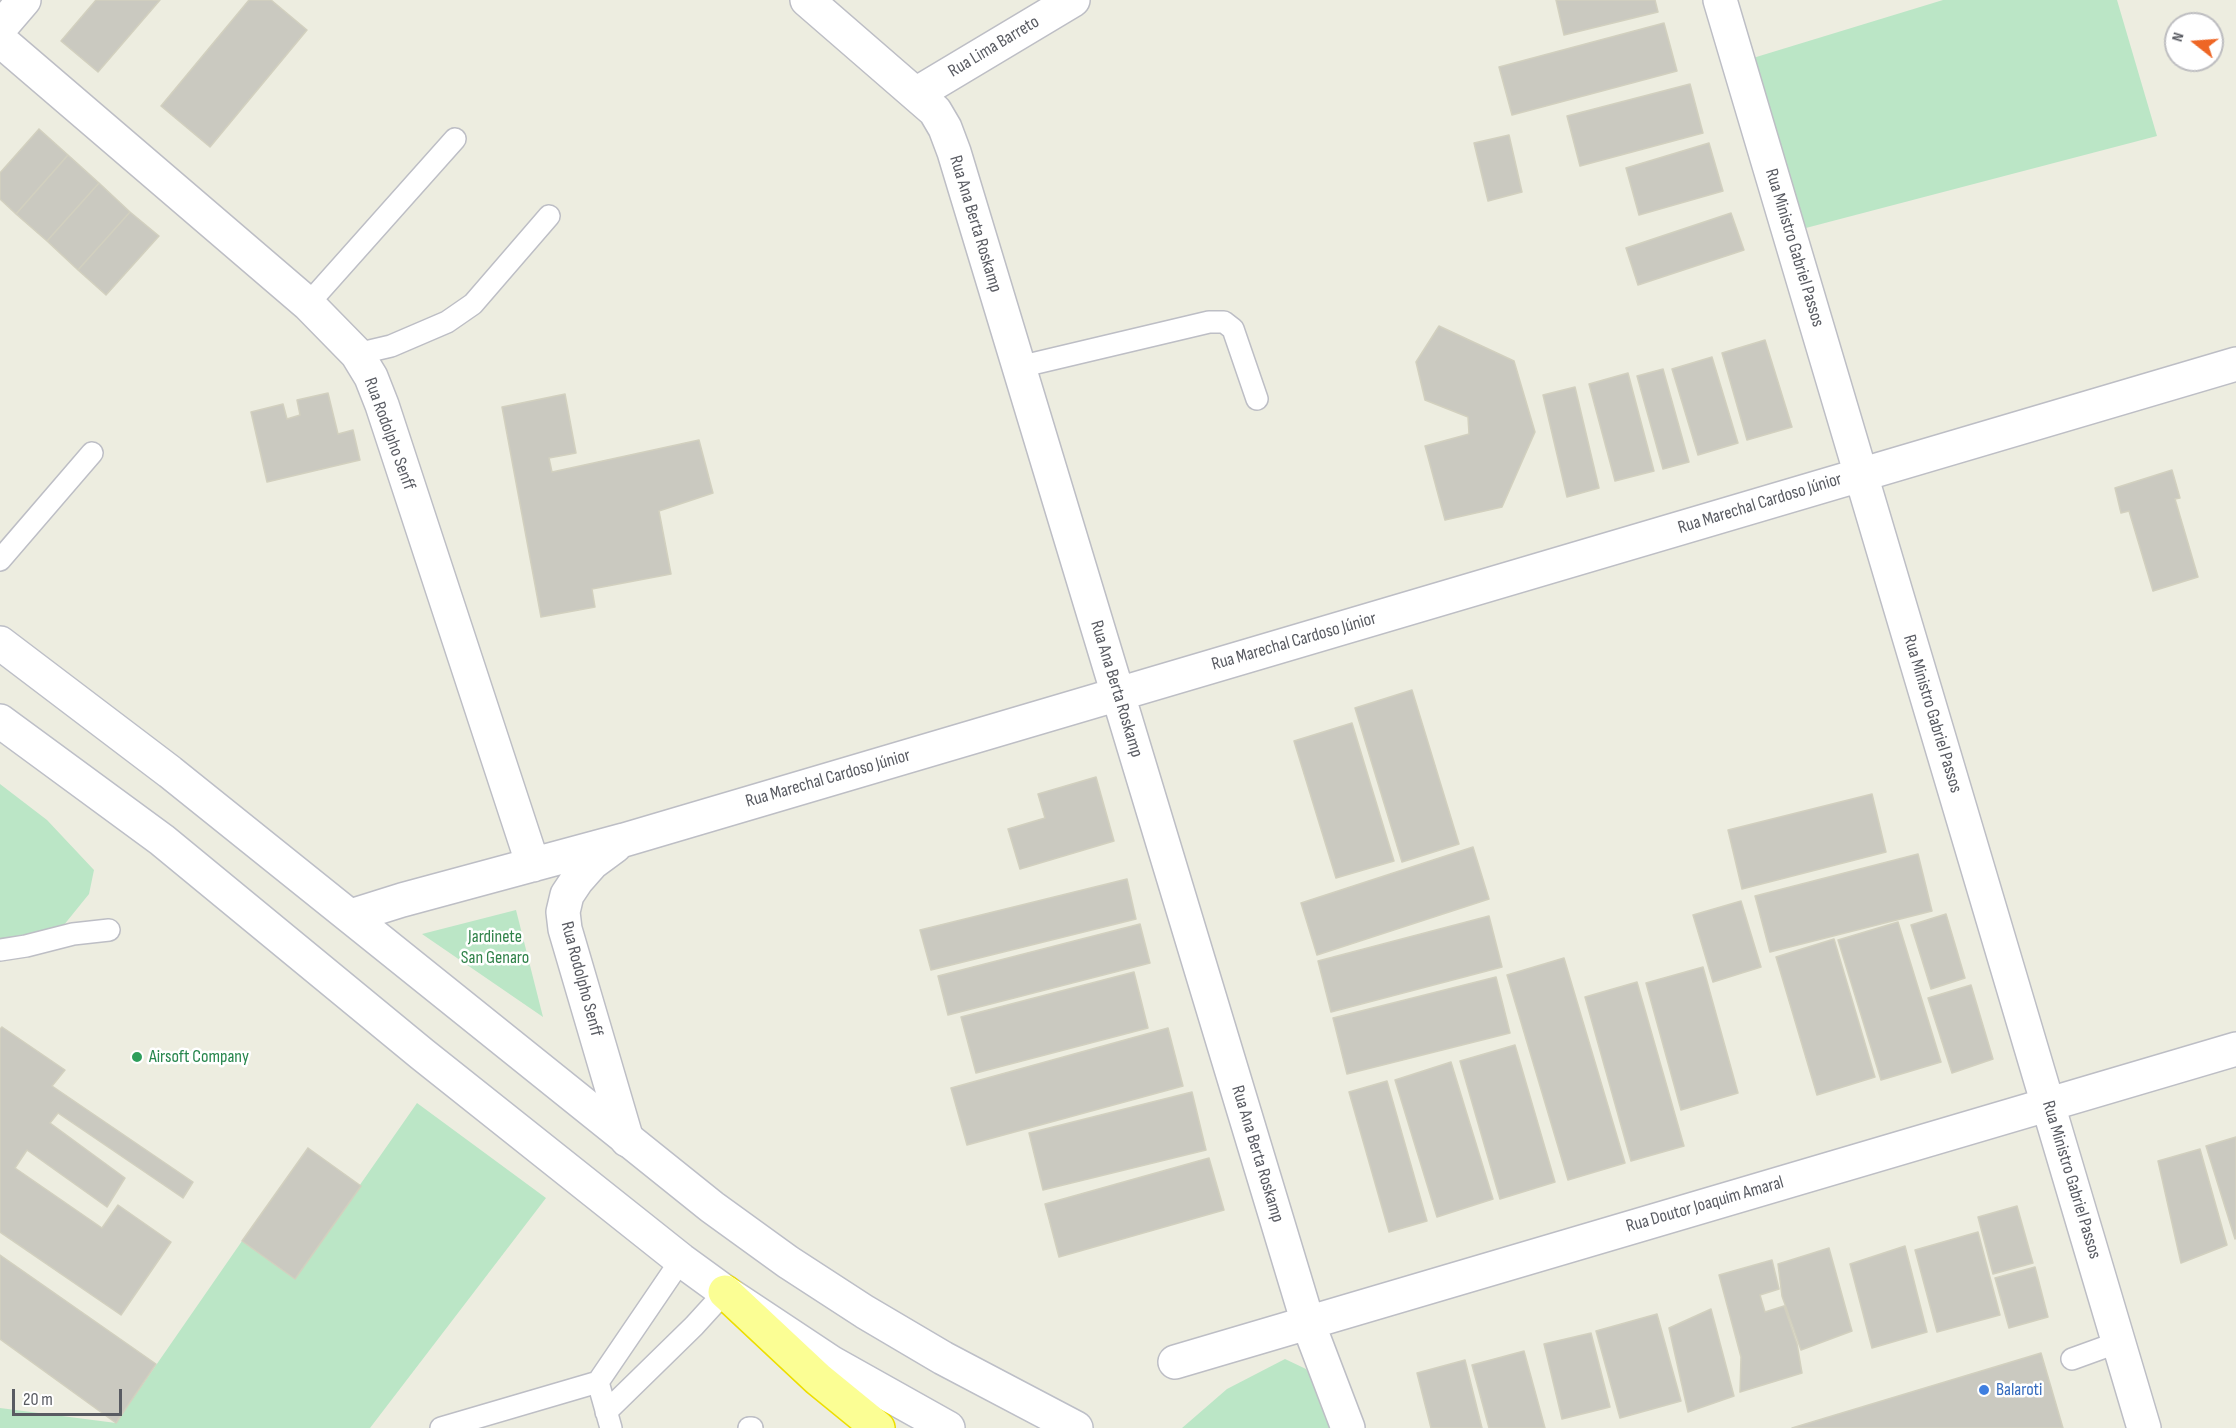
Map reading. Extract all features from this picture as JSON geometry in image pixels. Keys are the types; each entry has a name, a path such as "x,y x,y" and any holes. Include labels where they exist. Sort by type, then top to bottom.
{"highway":[{"path":"725,1292 818,1379 878,1428"}],"street":[{"path":"0,28 24,0"},
{"name":"Rua Ana Berta Roskamp","path":"807,0 935,111 945,128 1308,1323 1348,1428"},
{"name":"Rua Lima Barreto","path":"916,94 1073,0"},
{"name":"Rua Ministro Gabriel Passos","path":"1720,0 2144,1428"},
{"name":"Rua Rodolpho Senff","path":"0,40 308,304 357,354 371,377 382,405 533,865"},
{"name":"Rua Marechal Cardoso Júnior","path":"351,916 624,840 2236,364"},
{"path":"0,643 170,772 721,1214 788,1262 855,1305 943,1358 1076,1428"},
{"path":"0,721 162,840 422,1054 681,1260 832,1363 948,1428"},
{"name":"Rua Rodolpho Senff","path":"624,840 592,863 577,880 567,895 563,912 564,929 627,1140"},
{"name":"Rua Doutor Joaquim Amaral","path":"1175,1362 2236,1049"}],"lane":[{"path":"308,304 455,139"},
{"path":"357,354 391,346 447,322 473,304 549,216"},
{"path":"1019,367 1209,322 1224,322 1233,329 1257,399"},
{"path":"0,560 92,453"},
{"path":"0,950 73,934 109,930"},
{"path":"441,1428 598,1382 681,1260"},
{"path":"609,1420 725,1292"},
{"path":"2072,1359 2119,1342"},
{"path":"598,1382 609,1420"}],"green space":[{"path":"1943,0 2117,0 2157,136 1802,229 1753,58"},
{"path":"0,784 47,820 94,870 89,894 55,936 0,944"},
{"name":"Jardinete San Genaro","path":"516,910 543,1017 422,934"},
{"path":"417,1103 546,1198 370,1428 0,1428 0,1408 116,1423 242,1241 295,1278"},
{"path":"1285,1359 1306,1369 1317,1386 1331,1428 1182,1428 1227,1389"}],"building":[{"path":"96,0 160,0 98,72 61,41"},
{"path":"249,0 271,0 307,30 210,147 161,106"},
{"path":"1556,0 1655,0 1658,12 1564,35"},
{"path":"1664,23 1677,71 1512,115 1499,67"},
{"path":"1690,84 1703,133 1580,166 1567,116"},
{"path":"39,129 68,155 16,214 0,199 0,173"},
{"path":"1509,135 1522,192 1488,201 1474,143"},
{"path":"1709,143 1723,191 1639,215 1626,168"},
{"path":"68,155 99,183 47,241 16,214"},
{"path":"99,183 130,212 78,270 47,241"},
{"path":"130,212 159,236 106,295 78,270"},
{"path":"1731,213 1744,250 1638,285 1626,248"},
{"path":"1439,326 1514,361 1535,432 1502,507 1445,520 1425,446 1469,434 1468,417 1425,400 1416,362"},
{"path":"1765,340 1792,427 1747,440 1722,353"},
{"path":"1712,357 1738,443 1698,455 1672,369"},
{"path":"1663,369 1689,462 1663,469 1637,376"},
{"path":"1628,373 1654,471 1615,481 1589,384"},
{"path":"1575,387 1599,488 1567,497 1543,395"},
{"path":"328,393 338,434 353,430 360,460 267,482 251,412 283,404 287,419 300,415 297,400"},
{"path":"565,394 576,453 549,458 552,472 699,440 713,493 659,511 671,574 592,589 595,607 541,617 502,407"},
{"path":"2172,470 2180,498 2175,499 2198,577 2153,591 2129,511 2121,513 2115,488"},
{"path":"1412,690 1459,844 1402,862 1355,708"},
{"path":"1352,723 1394,861 1336,878 1294,741"},
{"path":"1096,777 1114,841 1020,869 1008,829 1045,818 1038,794"},
{"path":"1872,794 1886,852 1742,889 1728,830"},
{"path":"1473,847 1489,899 1317,955 1301,903"},
{"path":"1918,854 1932,911 1770,952 1755,896"},
{"path":"1127,879 1136,919 931,970 920,930"},
{"path":"1741,901 1761,967 1713,982 1693,915"},
{"path":"1946,914 1965,978 1931,989 1911,925"},
{"path":"1489,916 1502,967 1331,1012 1318,961"},
{"path":"1898,922 1941,1062 1881,1080 1838,940"},
{"path":"1140,924 1150,963 948,1015 938,976"},
{"path":"1834,939 1875,1077 1817,1095 1776,957"},
{"path":"1564,958 1625,1163 1568,1180 1507,975"},
{"path":"1703,967 1738,1093 1681,1110 1646,983"},
{"path":"1134,972 1148,1028 976,1073 961,1017"},
{"path":"1496,977 1510,1033 1347,1074 1333,1018"},
{"path":"1637,982 1684,1146 1631,1161 1585,997"},
{"path":"1971,985 1993,1059 1952,1073 1928,998"},
{"path":"2,1027 65,1070 52,1086 193,1182 183,1198 58,1113 50,1123 125,1178 107,1207 27,1150 15,1168 102,1228 118,1205 171,1242 121,1315 0,1232 0,1029"},
{"path":"1168,1028 1183,1086 967,1145 951,1088"},
{"path":"1515,1045 1555,1182 1500,1199 1460,1061"},
{"path":"1451,1062 1493,1199 1437,1217 1395,1080"},
{"path":"1387,1081 1427,1221 1389,1232 1349,1092"},
{"path":"1192,1092 1206,1150 1043,1190 1029,1133"},
{"path":"2236,1137 2236,1238 2235,1239 2206,1146"},
{"path":"308,1148 361,1186 295,1279 242,1241"},
{"path":"2200,1149 2227,1245 2181,1263 2158,1161"},
{"path":"1209,1158 1224,1210 1059,1257 1045,1204"},
{"path":"2017,1206 2033,1263 1993,1274 1978,1217"},
{"path":"1978,1232 2000,1315 1937,1332 1915,1250"},
{"path":"1905,1246 1927,1332 1872,1348 1850,1264"},
{"path":"1829,1248 1852,1331 1801,1350 1782,1296 1778,1264"},
{"path":"0,1255 156,1364 116,1423 0,1339"},
{"path":"1772,1260 1779,1289 1760,1295 1765,1312 1784,1306 1797,1344 1802,1373 1740,1392 1741,1357 1719,1275"},
{"path":"2035,1267 2048,1317 2009,1328 1995,1278"},
{"path":"1711,1309 1734,1396 1688,1412 1669,1328"},
{"path":"1657,1314 1681,1401 1620,1418 1596,1331"},
{"path":"1591,1333 1610,1407 1562,1419 1544,1344"},
{"path":"1524,1351 1545,1428 1489,1428 1472,1365"},
{"name":"Balaroti","path":"2041,1353 2063,1428 1792,1428"},
{"path":"1465,1360 1482,1428 1431,1428 1417,1373"}],"place":[{"name":"Airsoft Company","path":"137,1057"},
{"name":"Balaroti","path":"1984,1390"}]}
